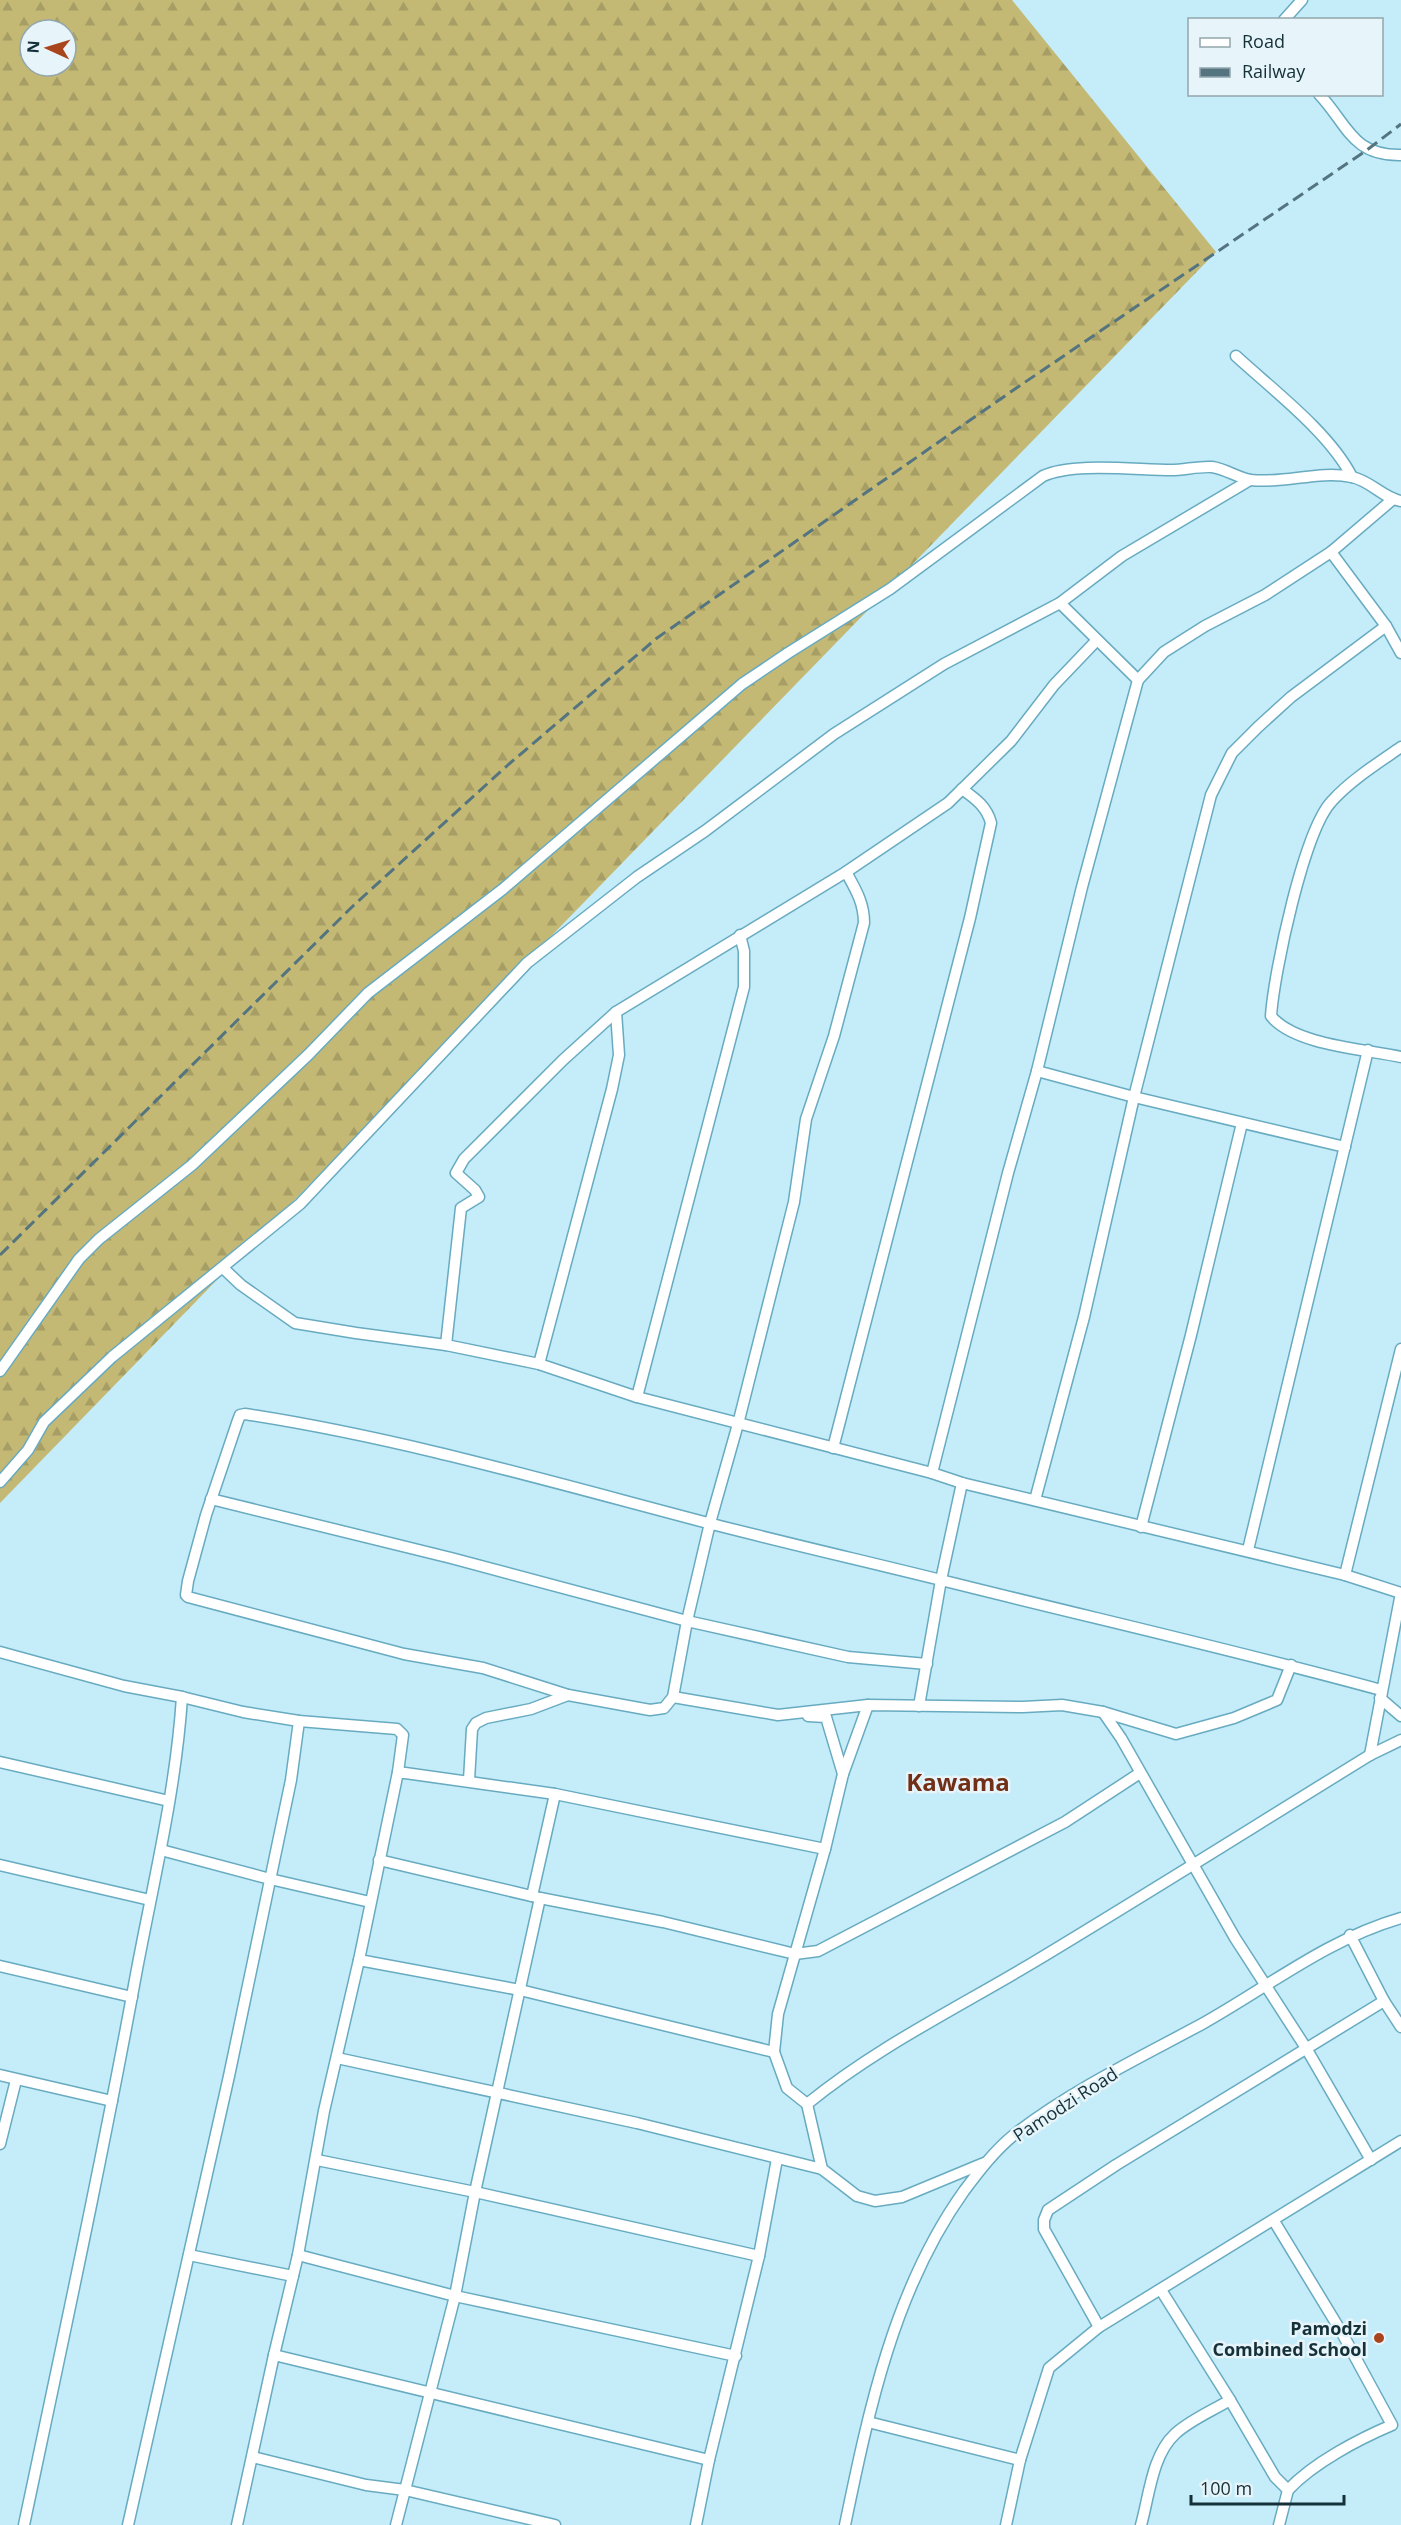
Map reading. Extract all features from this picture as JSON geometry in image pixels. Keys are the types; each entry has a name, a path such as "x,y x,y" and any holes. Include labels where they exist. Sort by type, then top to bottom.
{"street":[{"path":"1286,18 1302,0"},
{"path":"1321,96 1367,150 1401,155"},
{"path":"1236,356 1319,432 1336,450 1352,477"},
{"path":"0,1371 79,1259 99,1239 192,1165 309,1054 368,993 503,889 761,670 890,589 965,531 1051,472 1072,468 1173,470 1211,467 1231,471 1250,480"},
{"path":"0,1482 28,1450 44,1422 112,1357 300,1204 535,956 637,877 705,831 834,734 944,664 1060,603 1122,556 1250,480 1330,476 1352,477 1368,483 1396,500 1331,552 1264,595 1172,646 1148,667 1138,680 1082,887 1037,1071 1008,1173 932,1473"},
{"path":"1331,552 1386,626 1401,652"},
{"path":"1060,603 1138,680"},
{"path":"1035,1500 1084,1317 1134,1097 1211,795 1233,753 1257,727 1291,697 1386,626"},
{"path":"446,1345 461,1208 479,1197 475,1190 456,1173 456,1170 501,1121 616,1012 846,872 948,803 1011,741 1054,684 1097,640"},
{"path":"1401,747 1332,801 1321,815 1302,868 1271,1016 1278,1025 1305,1038 1401,1057"},
{"path":"833,1448 970,918 991,823 988,813 980,802 962,789"},
{"path":"846,872 860,896 864,909 864,923 834,1036 806,1119 794,1202 738,1424 710,1523 687,1621 673,1697 664,1708 650,1710 567,1695 483,1668 404,1654 188,1597 188,1581 211,1500 240,1415 245,1414 326,1426 710,1523 1124,1626 1292,1665 1380,1694 1401,1716"},
{"path":"637,1397 744,987 744,951 740,935"},
{"path":"539,1364 612,1089 619,1055 616,1012"},
{"path":"1248,1550 1368,1050"},
{"path":"1037,1071 1134,1097 1345,1147"},
{"path":"1141,1527 1191,1335 1242,1123"},
{"path":"223,1268 241,1285 295,1323 446,1345 539,1364 637,1397 738,1424 932,1473 962,1483 1141,1527 1248,1550 1345,1575 1401,1593 1370,1755"},
{"path":"1345,1575 1401,1349"},
{"path":"919,1706 941,1580 962,1483"},
{"path":"211,1500 451,1558 687,1621 848,1657 927,1664"},
{"path":"0,1652 124,1686 183,1697 243,1712 299,1721 397,1729 403,1735 398,1772 359,1960 324,2111 317,2160 298,2255 273,2355 237,2525"},
{"path":"778,1715 868,1705 1023,1707 1062,1705 1103,1712 1176,1734 1234,1718 1277,1700 1292,1665"},
{"path":"469,1780 472,1729 476,1723 486,1718 548,1705 567,1695"},
{"path":"24,2525 132,1997 177,1755 183,1697"},
{"path":"673,1697 778,1715 826,1717 843,1774"},
{"path":"822,2169 807,2104 787,2088 774,2052 778,2014 825,1849 843,1774 868,1705"},
{"path":"1103,1712 1121,1738 1235,1938 1306,2048 1371,2160"},
{"path":"128,2525 270,1879 291,1780 299,1721"},
{"path":"1121,1738 1136,1722"},
{"path":"807,2104 840,2077 926,2022 1023,1968 1370,1755 1401,1740"},
{"path":"0,1762 169,1801"},
{"path":"398,1772 469,1780 555,1794 825,1849"},
{"path":"379,1860 536,1897 663,1922 795,1954 819,1951 836,1943 1065,1822 1140,1773"},
{"path":"396,2525 455,2296 519,1990 555,1794"},
{"path":"160,1850 370,1902"},
{"path":"0,1865 150,1900"},
{"name":"Pamodzi Road","path":"845,2525 881,2367 926,2252 947,2216 985,2163 1015,2135 1060,2104 1350,1935 1401,1918"},
{"path":"1350,1935 1384,2001 1401,2027"},
{"path":"359,1960 519,1990 774,2052"},
{"path":"0,1966 132,1997"},
{"path":"1099,2327 1044,2229 1044,2220 1048,2210 1116,2165 1384,2001"},
{"path":"337,2058 648,2126 777,2160 822,2169 857,2196 875,2201 902,2197 985,2163"},
{"path":"0,2075 112,2101"},
{"path":"0,2144 16,2080"},
{"path":"1006,2525 1020,2460 1048,2368 1099,2327 1274,2222 1401,2142"},
{"path":"317,2160 475,2192 759,2256"},
{"path":"696,2525 709,2460 759,2256 777,2160"},
{"path":"1274,2222 1342,2333 1392,2425 1360,2438 1298,2480 1288,2490 1279,2525"},
{"path":"189,2255 293,2276"},
{"path":"298,2255 455,2296 736,2356"},
{"path":"1161,2290 1275,2477 1288,2490"},
{"path":"273,2355 709,2460"},
{"path":"1141,2525 1166,2444 1176,2433 1230,2400"},
{"path":"868,2422 1020,2460"},
{"path":"253,2457 366,2485 405,2490 555,2525"}],"green space":[{"path":"0,0 1012,0 1216,252 0,1503"}],"railway":[{"path":"0,1255 354,905 509,764 657,638 1012,391 1367,150 1401,124"}],"place":[{"name":"Pamodzi Combined School","path":"1379,2338"}],"district":[{"name":"Kawama","path":"958,1781"}]}
